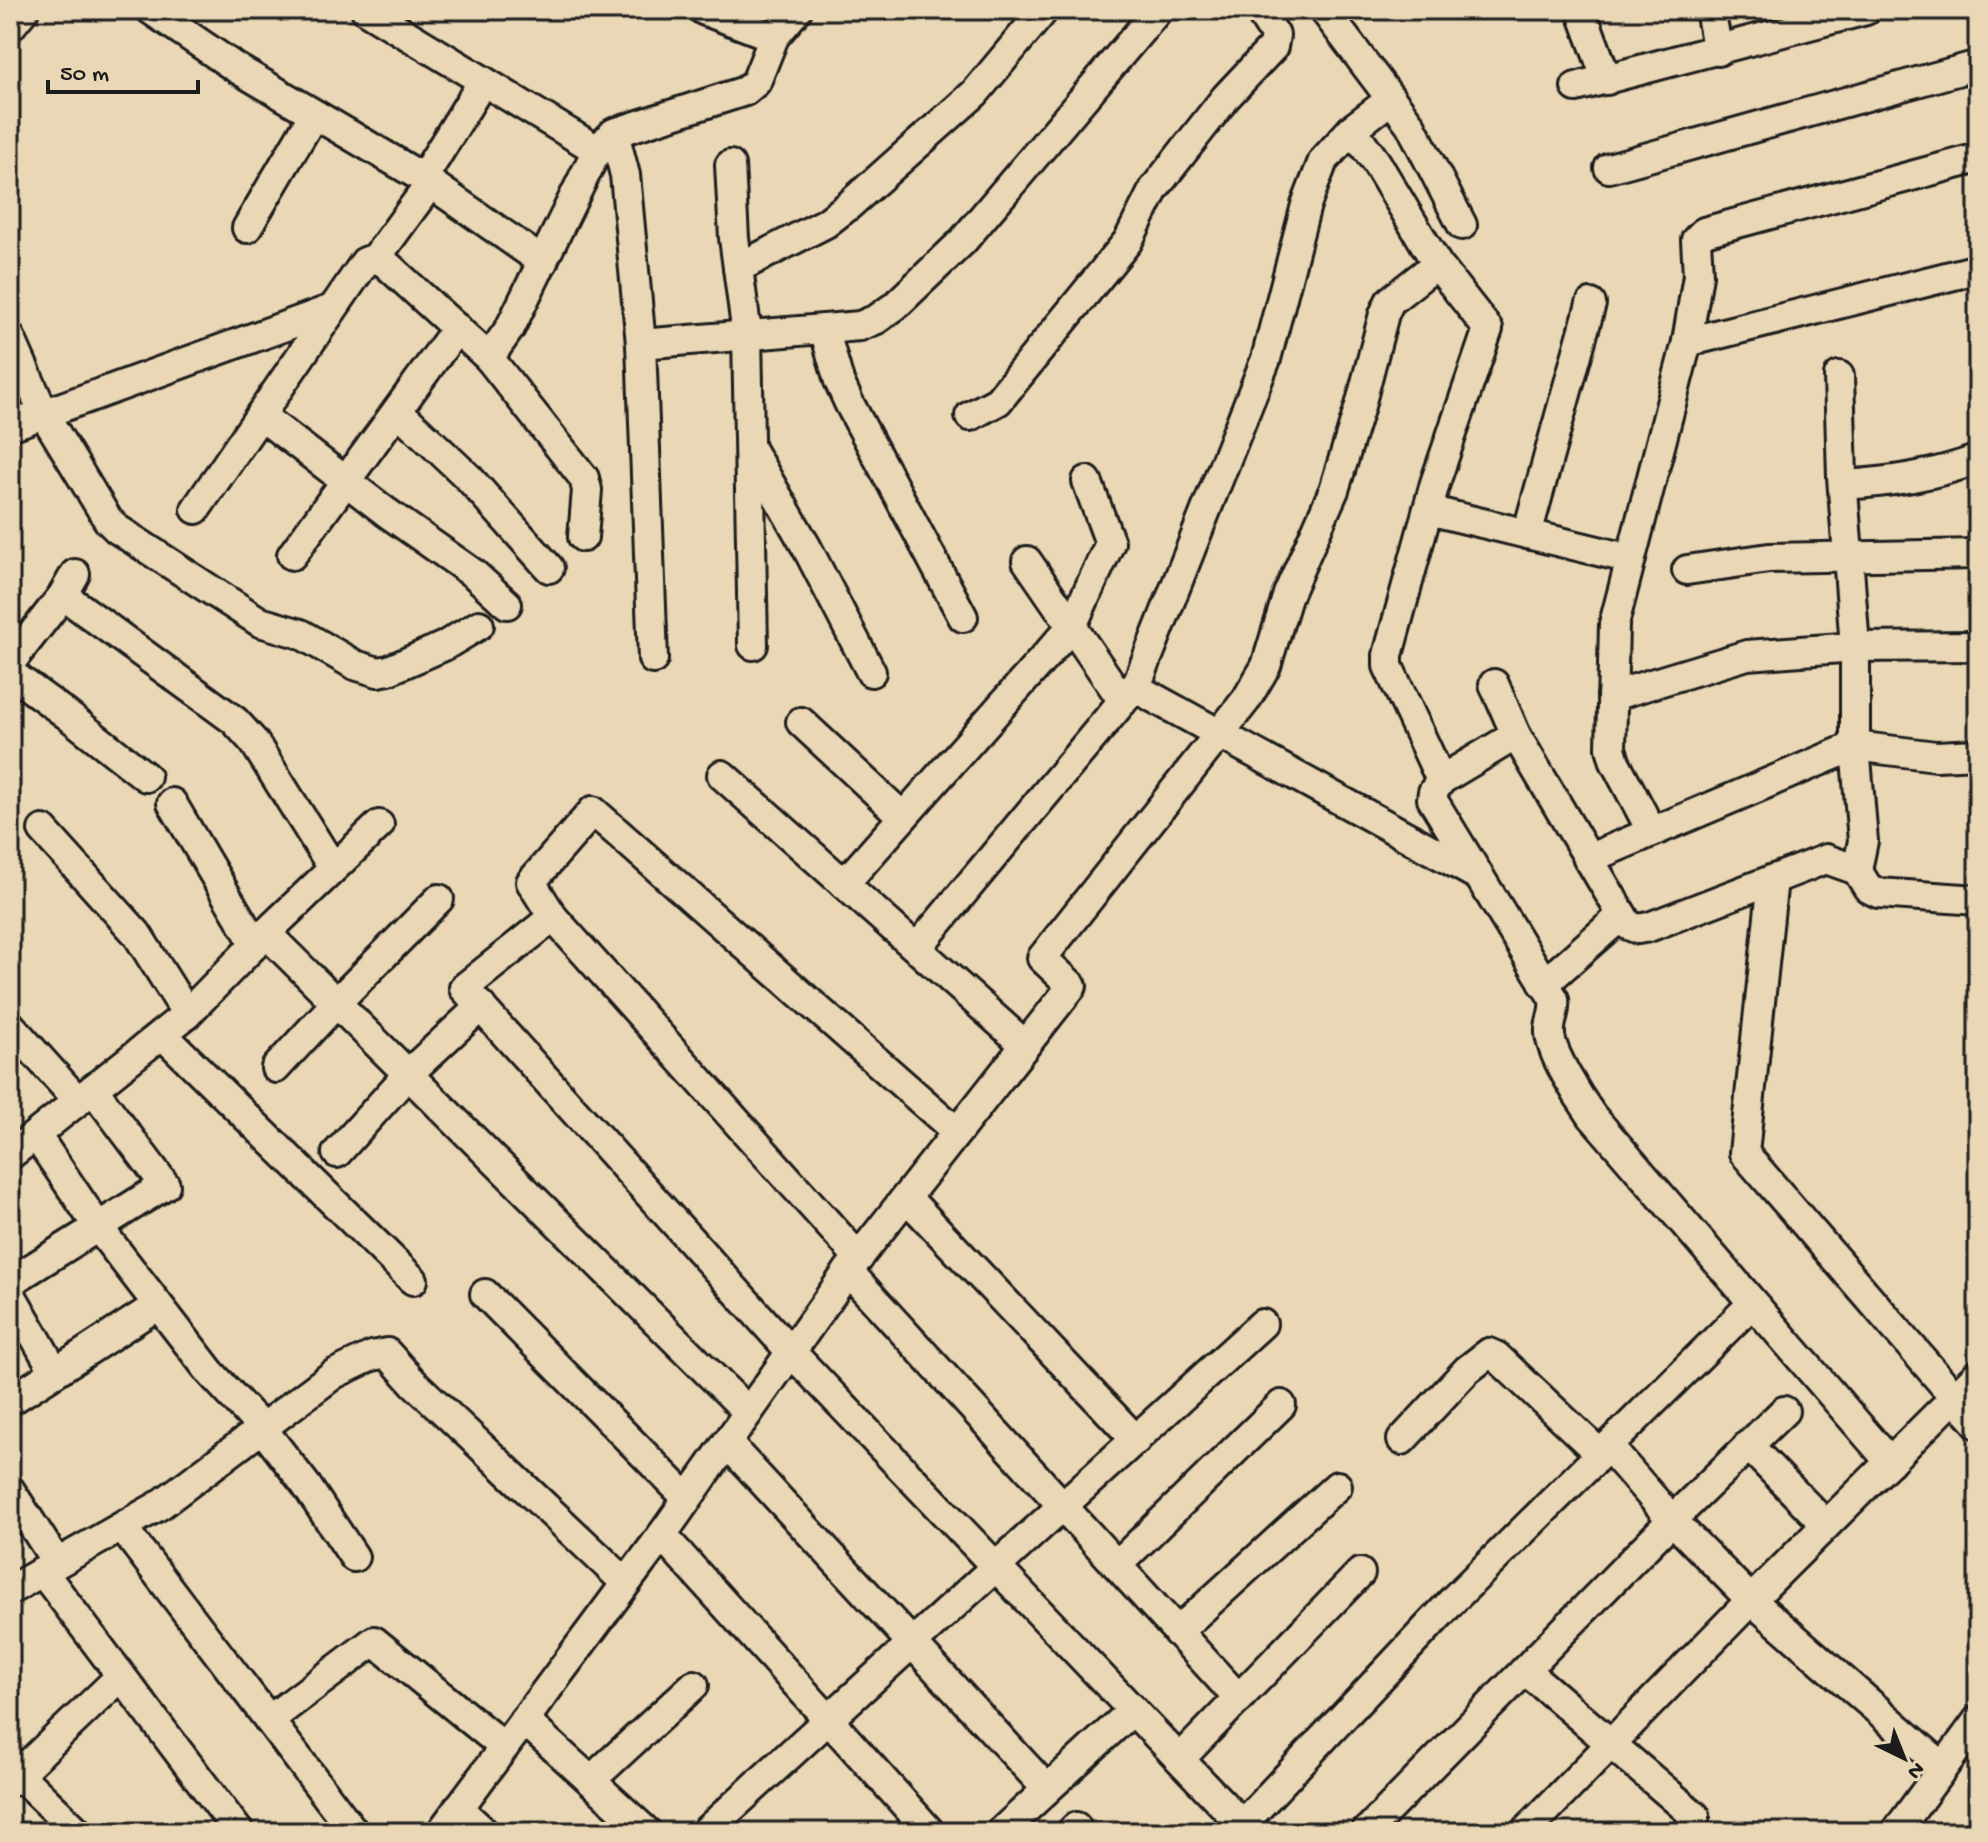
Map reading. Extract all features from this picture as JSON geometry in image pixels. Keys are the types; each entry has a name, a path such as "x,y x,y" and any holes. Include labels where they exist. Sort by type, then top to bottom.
{"street":[{"path":"10,27 24,10"},
{"path":"151,10 236,68 426,181 543,262"},
{"path":"366,10 483,81 606,142 625,175 641,344 653,659"},
{"path":"703,10 774,37"},
{"path":"489,358 510,328 606,142 745,91 756,82 774,37 797,10"},
{"path":"738,268 826,223 848,206 975,93 1044,10"},
{"path":"641,344 860,326 877,319 962,242 1158,10"},
{"path":"970,416 998,401 1128,241 1154,189 1226,97 1273,47 1275,35 1259,10"},
{"path":"1324,10 1410,124 1462,225"},
{"path":"1581,10 1607,80"},
{"path":"1710,10 1718,51"},
{"path":"1576,87 1866,10"},
{"path":"1609,168 1978,65"},
{"path":"196,509 365,262 376,258 426,181 483,81"},
{"path":"917,948 1129,694 1266,359 1306,205 1323,161 1352,129 1390,100"},
{"path":"247,228 314,114"},
{"path":"1352,129 1376,162 1437,264 1488,329 1428,510 1388,655 1388,666 1441,780"},
{"path":"1652,832 1615,762 1611,748 1614,624 1687,342 1698,275 1696,240 1704,232 1978,158"},
{"path":"730,165 747,335 753,645"},
{"path":"376,258 489,358 584,478 587,490 583,537"},
{"path":"441,1832 662,1535 854,1264 1072,986 1042,958 1246,700 1266,666 1288,594 1334,490 1384,314 1390,301 1437,264"},
{"path":"1687,342 1978,269"},
{"path":"1527,534 1591,304"},
{"path":"10,426 332,309"},
{"path":"292,555 457,328"},
{"path":"824,329 839,381 849,403 963,617"},
{"path":"10,337 44,414 108,520 117,529 260,622 301,634 355,665 378,672 444,646 479,625"},
{"path":"1839,376 1843,485 1855,647 1855,746 1863,841 1857,870"},
{"path":"398,411 469,478 549,568"},
{"path":"260,415 346,483 474,574 507,604"},
{"path":"749,446 807,548 871,672"},
{"path":"1843,485 1946,472 1978,459"},
{"path":"844,884 1072,626 1110,543 1087,481"},
{"path":"1428,510 1631,559"},
{"path":"1687,570 1769,558 1978,554"},
{"path":"1027,561 1072,626 1129,694 1217,734 1478,875"},
{"path":"10,663 69,585 235,721 254,742 333,868"},
{"path":"1612,696 1747,655 1855,647 1978,646"},
{"path":"10,673 146,777"},
{"path":"1494,684 1516,735 1628,925 1638,929 1649,927 1826,859 1857,870 1868,888 1878,893 1978,900"},
{"path":"801,722 903,817"},
{"path":"1516,735 1441,780 1432,799 1554,999 1556,1011 1550,1030 1552,1044 1576,1092 1592,1116 1890,1462"},
{"path":"1588,859 1855,746 1936,756 1978,754"},
{"path":"722,775 1025,1045"},
{"path":"172,803 260,939 336,1003 748,1412"},
{"path":"957,1132 593,811 531,882 553,917 1063,1507 1239,1699"},
{"path":"10,1155 187,1014 379,825"},
{"path":"43,830 137,934 187,1014"},
{"path":"1773,879 1744,1153 1978,1424"},
{"path":"276,1068 439,899"},
{"path":"1544,984 1622,915"},
{"path":"553,917 464,988 791,1352 1180,1759 1242,1830 1455,1598 1752,1304"},
{"path":"337,1153 408,1074 481,1006"},
{"path":"10,1025 86,1095 165,1185 10,1282"},
{"path":"162,1034 413,1280"},
{"path":"36,1135 98,1227 210,1372 261,1427 306,1485 354,1557"},
{"path":"906,1197 1136,1440"},
{"path":"10,1293 55,1372"},
{"path":"485,1294 687,1498"},
{"path":"10,1401 158,1305"},
{"path":"705,1832 1262,1324"},
{"path":"10,1590 160,1505 334,1374 372,1356 387,1353 414,1383 626,1583"},
{"path":"1402,1440 1467,1370 1489,1353 1496,1356 1604,1450 1751,1600 1942,1766"},
{"path":"1525,1832 1751,1600 1978,1374"},
{"path":"1117,1565 1281,1405"},
{"path":"1366,1832 1672,1520 1784,1411"},
{"path":"727,1443 1047,1789"},
{"path":"1748,1445 1826,1525"},
{"path":"1177,1632 1337,1486"},
{"path":"10,1490 50,1567 120,1677 239,1832"},
{"path":"122,1527 354,1832"},
{"path":"662,1535 930,1832"},
{"path":"1180,1759 1360,1573"},
{"path":"269,1720 374,1641 504,1747"},
{"path":"1525,1670 1695,1816"},
{"path":"78,1832 14,1778 120,1677"},
{"path":"591,1780 694,1685"},
{"path":"1001,1832 1133,1710"},
{"path":"524,1720 647,1832"},
{"path":"1896,1832 1978,1720"},
{"path":"458,1808 484,1832"}]}
